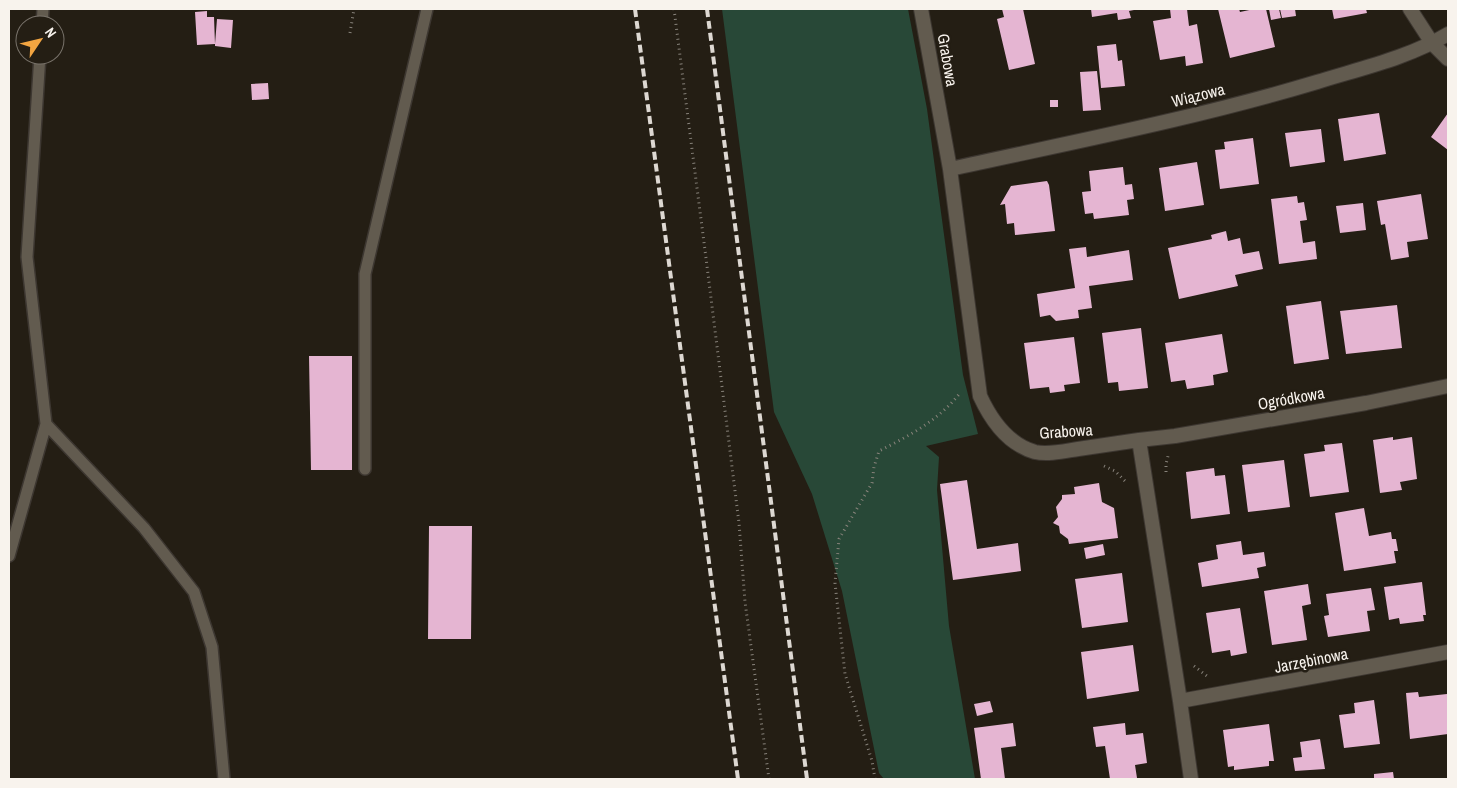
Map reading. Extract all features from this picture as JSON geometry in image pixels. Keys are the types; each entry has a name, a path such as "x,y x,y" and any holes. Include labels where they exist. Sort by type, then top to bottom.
{"street":[{"name":"Grabowa","path":"921,9 950,169 977,380 980,396 988,413 1001,431 1020,445 1036,452 1057,452 1139,440"},
{"path":"1410,9 1432,43 1448,59"},
{"name":"Wiązowa","path":"950,169 1181,118 1284,92 1411,53 1448,34"},
{"name":"Ogródkowa","path":"1139,440 1175,436 1366,403 1448,386"},
{"path":"1139,440 1191,779"},
{"name":"Jarzębinowa","path":"1180,701 1448,652"}],"lane":[{"path":"365,469 365,274 426,9"},
{"path":"9,556 46,424 27,256 39,65"},
{"path":"46,424 144,528 194,592 212,647 224,779"}],"path":[{"path":"350,33 354,9"},
{"path":"674,9 739,523 745,602 769,779"},
{"path":"876,779 845,674 835,583 839,539 872,483 878,451 924,427 951,405 964,388 977,380"},
{"path":"1167,480 1167,457 1172,452"},
{"path":"1096,464 1115,471 1125,481"}],"green space":[{"path":"722,9 908,9 927,109 963,375 978,434 926,446 939,457 937,490 949,626 975,779 884,779 879,773 842,591 812,494 774,412"}],"building":[{"path":"1002,9 1023,9 1035,64 1009,70 997,19 1004,17"},
{"path":"1091,9 1134,10 1129,11 1131,18 1118,20 1117,13 1092,17"},
{"path":"1170,9 1187,9 1189,26 1197,24 1203,63 1186,66 1185,56 1160,60 1153,21 1171,18"},
{"path":"1218,9 1239,9 1240,12 1266,9 1275,47 1230,58"},
{"path":"1269,9 1279,9 1281,18 1271,20"},
{"path":"1280,9 1295,9 1296,16 1282,18"},
{"path":"1332,9 1366,9 1367,13 1334,19"},
{"path":"207,11 207,17 214,17 215,44 197,45 195,12"},
{"path":"217,19 233,20 231,48 215,46"},
{"path":"1116,44 1118,61 1122,60 1125,86 1101,88 1097,46"},
{"path":"1097,71 1101,110 1083,111 1080,72"},
{"path":"268,83 269,99 252,100 251,84"},
{"path":"1050,100 1058,100 1058,107 1050,107"},
{"path":"1379,113 1386,154 1344,161 1338,119"},
{"path":"1448,113 1448,150 1431,137"},
{"path":"1321,129 1325,162 1290,167 1285,133"},
{"path":"1253,138 1259,184 1220,189 1215,150 1225,149 1224,142"},
{"path":"1197,162 1204,205 1165,211 1159,168"},
{"path":"1123,167 1125,185 1132,184 1134,199 1127,200 1129,215 1094,219 1093,213 1085,214 1082,192 1091,191 1089,171"},
{"path":"1047,181 1055,231 1015,235 1014,223 1007,224 1005,204 1000,205 1011,186"},
{"path":"1421,194 1428,239 1407,242 1409,257 1391,260 1385,224 1381,225 1377,201"},
{"path":"1297,196 1298,203 1304,202 1307,220 1300,221 1303,243 1315,241 1317,259 1279,264 1271,199"},
{"path":"1363,203 1366,230 1340,233 1336,206"},
{"path":"1226,231 1228,241 1240,238 1243,254 1259,251 1263,269 1235,275 1238,286 1179,299 1168,248 1212,239 1211,235"},
{"path":"1086,247 1087,257 1129,250 1133,280 1089,286 1092,308 1078,310 1079,318 1056,321 1050,315 1040,317 1037,294 1075,288 1069,249"},
{"path":"1321,301 1329,359 1294,364 1286,306"},
{"path":"1397,305 1402,348 1346,354 1340,311"},
{"path":"1141,328 1148,388 1119,391 1118,382 1108,383 1102,333"},
{"path":"1222,334 1228,372 1213,375 1214,385 1187,389 1185,380 1171,382 1165,343"},
{"path":"1074,337 1080,383 1064,385 1065,391 1050,393 1049,387 1030,389 1024,343"},
{"path":"309,356 352,356 352,470 311,470"},
{"path":"1393,437 1393,440 1412,437 1417,479 1400,482 1402,490 1380,493 1373,440"},
{"path":"1342,443 1349,492 1310,497 1304,454 1325,451 1324,445"},
{"path":"1284,460 1290,507 1248,512 1242,465"},
{"path":"1214,468 1215,476 1225,475 1230,514 1191,519 1186,472"},
{"path":"967,480 977,549 1018,543 1021,571 953,580 940,484"},
{"path":"1099,483 1102,502 1114,508 1118,538 1069,544 1068,539 1060,533 1059,526 1053,523 1058,517 1056,507 1062,499 1062,495 1075,494 1074,487"},
{"path":"1364,508 1369,536 1391,532 1392,539 1396,539 1398,551 1394,551 1396,563 1344,571 1335,513"},
{"path":"429,526 472,526 471,639 428,639"},
{"path":"1241,541 1243,555 1264,552 1266,566 1257,568 1259,578 1202,587 1198,563 1218,559 1216,545"},
{"path":"1103,544 1105,555 1086,559 1084,548"},
{"path":"1122,573 1128,622 1082,628 1075,579"},
{"path":"1422,582 1426,615 1423,615 1424,621 1400,624 1399,618 1389,620 1384,587"},
{"path":"1308,584 1311,604 1302,606 1307,640 1272,645 1264,591"},
{"path":"1371,588 1375,610 1367,611 1370,631 1328,637 1324,616 1329,615 1326,594"},
{"path":"1240,608 1247,653 1231,656 1230,650 1212,653 1206,613"},
{"path":"1133,645 1139,691 1087,699 1081,652"},
{"path":"1418,692 1419,697 1447,694 1448,734 1410,739 1406,693"},
{"path":"1374,700 1380,744 1344,748 1339,715 1355,713 1354,703"},
{"path":"990,701 993,712 977,716 974,704"},
{"path":"1013,723 1016,746 1001,748 1005,779 981,779 974,728"},
{"path":"1125,723 1126,735 1143,733 1147,763 1135,765 1137,778 1110,779 1105,746 1096,747 1093,727"},
{"path":"1269,724 1274,761 1269,761 1269,766 1234,770 1234,766 1228,767 1223,730"},
{"path":"1320,739 1325,769 1295,771 1293,758 1302,757 1300,742"},
{"path":"1393,772 1394,779 1374,779 1374,774"}],"railway":[{"path":"635,9 738,779"},
{"path":"707,9 807,779"}]}
